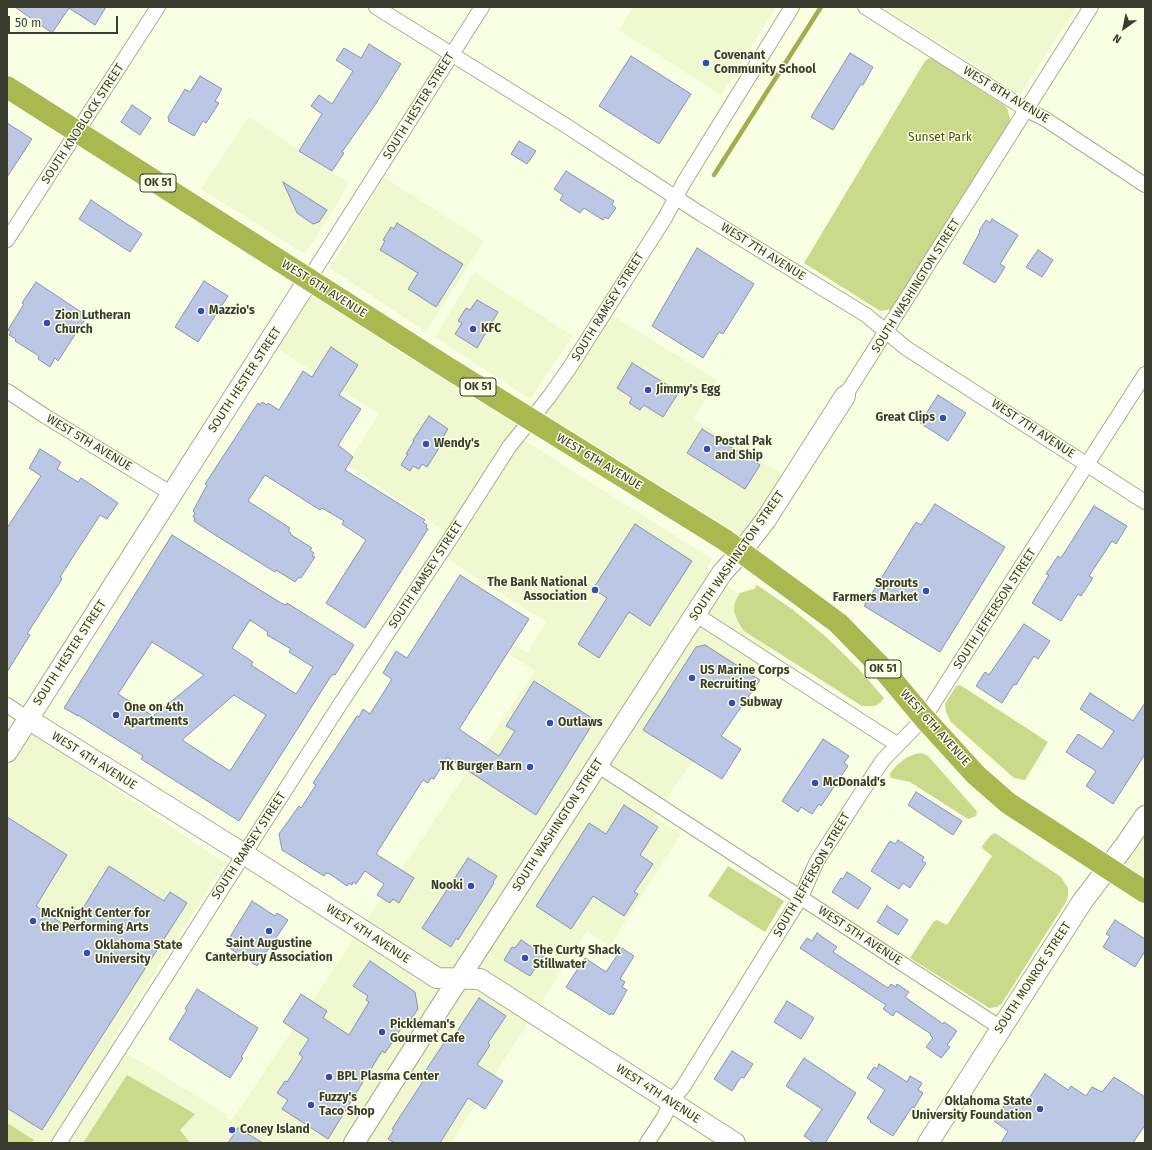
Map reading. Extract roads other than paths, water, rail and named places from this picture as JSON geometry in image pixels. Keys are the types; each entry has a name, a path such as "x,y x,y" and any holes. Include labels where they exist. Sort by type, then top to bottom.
{"highway":[{"name":"WEST 6TH AVENUE","path":"7,87 531,420 719,536 838,623 883,669 924,718 976,775 1008,803 1145,892"}],"street":[{"name":"SOUTH KNOBLOCK STREET","path":"7,240 158,7"},
{"name":"WEST 7TH AVENUE","path":"376,7 565,125 676,198 866,315 906,348 1145,502"},
{"name":"SOUTH HESTER STREET","path":"7,752 482,7"},
{"name":"SOUTH RAMSEY STREET","path":"59,1143 339,706 509,447 549,397 574,361 664,218 684,182 792,7"},
{"name":"WEST 8TH AVENUE","path":"865,7 1027,110 1045,119 1145,185"},
{"name":"SOUTH WASHINGTON STREET","path":"354,1143 458,979 722,573 741,552 765,521 1092,7"},
{"name":"SOUTH JEFFERSON STREET","path":"647,1143 664,1117 671,1102 683,1087 800,897 817,861 883,760 924,718 1145,374"},
{"name":"WEST 5TH AVENUE","path":"7,391 172,494"},
{"path":"696,614 898,746"},
{"name":"WEST 4TH AVENUE","path":"7,705 244,854 436,978 480,979 735,1143"},
{"name":"WEST 5TH AVENUE","path":"597,765 1001,1028"},
{"name":"SOUTH MONROE STREET","path":"928,1143 1082,902 1126,844 1145,816"}],"waterway":[{"path":"714,175 821,7"}],"place":[{"name":"Covenant Community School","path":"706,63"},
{"name":"Mazzio's","path":"201,311"},
{"name":"Zion Lutheran Church","path":"47,323"},
{"name":"KFC","path":"473,329"},
{"name":"Jimmy's Egg","path":"648,390"},
{"name":"Great Clips","path":"943,418"},
{"name":"Wendy's","path":"426,444"},
{"name":"Postal Pak and Ship","path":"707,449"},
{"name":"The Bank National Association","path":"595,590"},
{"name":"Sprouts Farmers Market","path":"926,591"},
{"name":"US Marine Corps Recruiting","path":"692,678"},
{"name":"Subway","path":"732,703"},
{"name":"One on 4th Apartments","path":"116,715"},
{"name":"Outlaws","path":"550,723"},
{"name":"TK Burger Barn","path":"530,767"},
{"name":"McDonald's","path":"815,783"},
{"name":"Nooki","path":"471,886"},
{"name":"McKnight Center for the Performing Arts","path":"33,921"},
{"name":"Saint Augustine Canterbury Association","path":"269,931"},
{"name":"Oklahoma State University","path":"87,953"},
{"name":"The Curty Shack Stillwater","path":"525,958"},
{"name":"Pickleman's Gourmet Cafe","path":"382,1032"},
{"name":"BPL Plasma Center","path":"329,1077"},
{"name":"Fuzzy's Taco Shop","path":"311,1105"},
{"name":"Oklahoma State University Foundation","path":"1040,1109"},
{"name":"Coney Island","path":"232,1130"}],"park label":[{"name":"Sunset Park","path":"940,138"}]}
